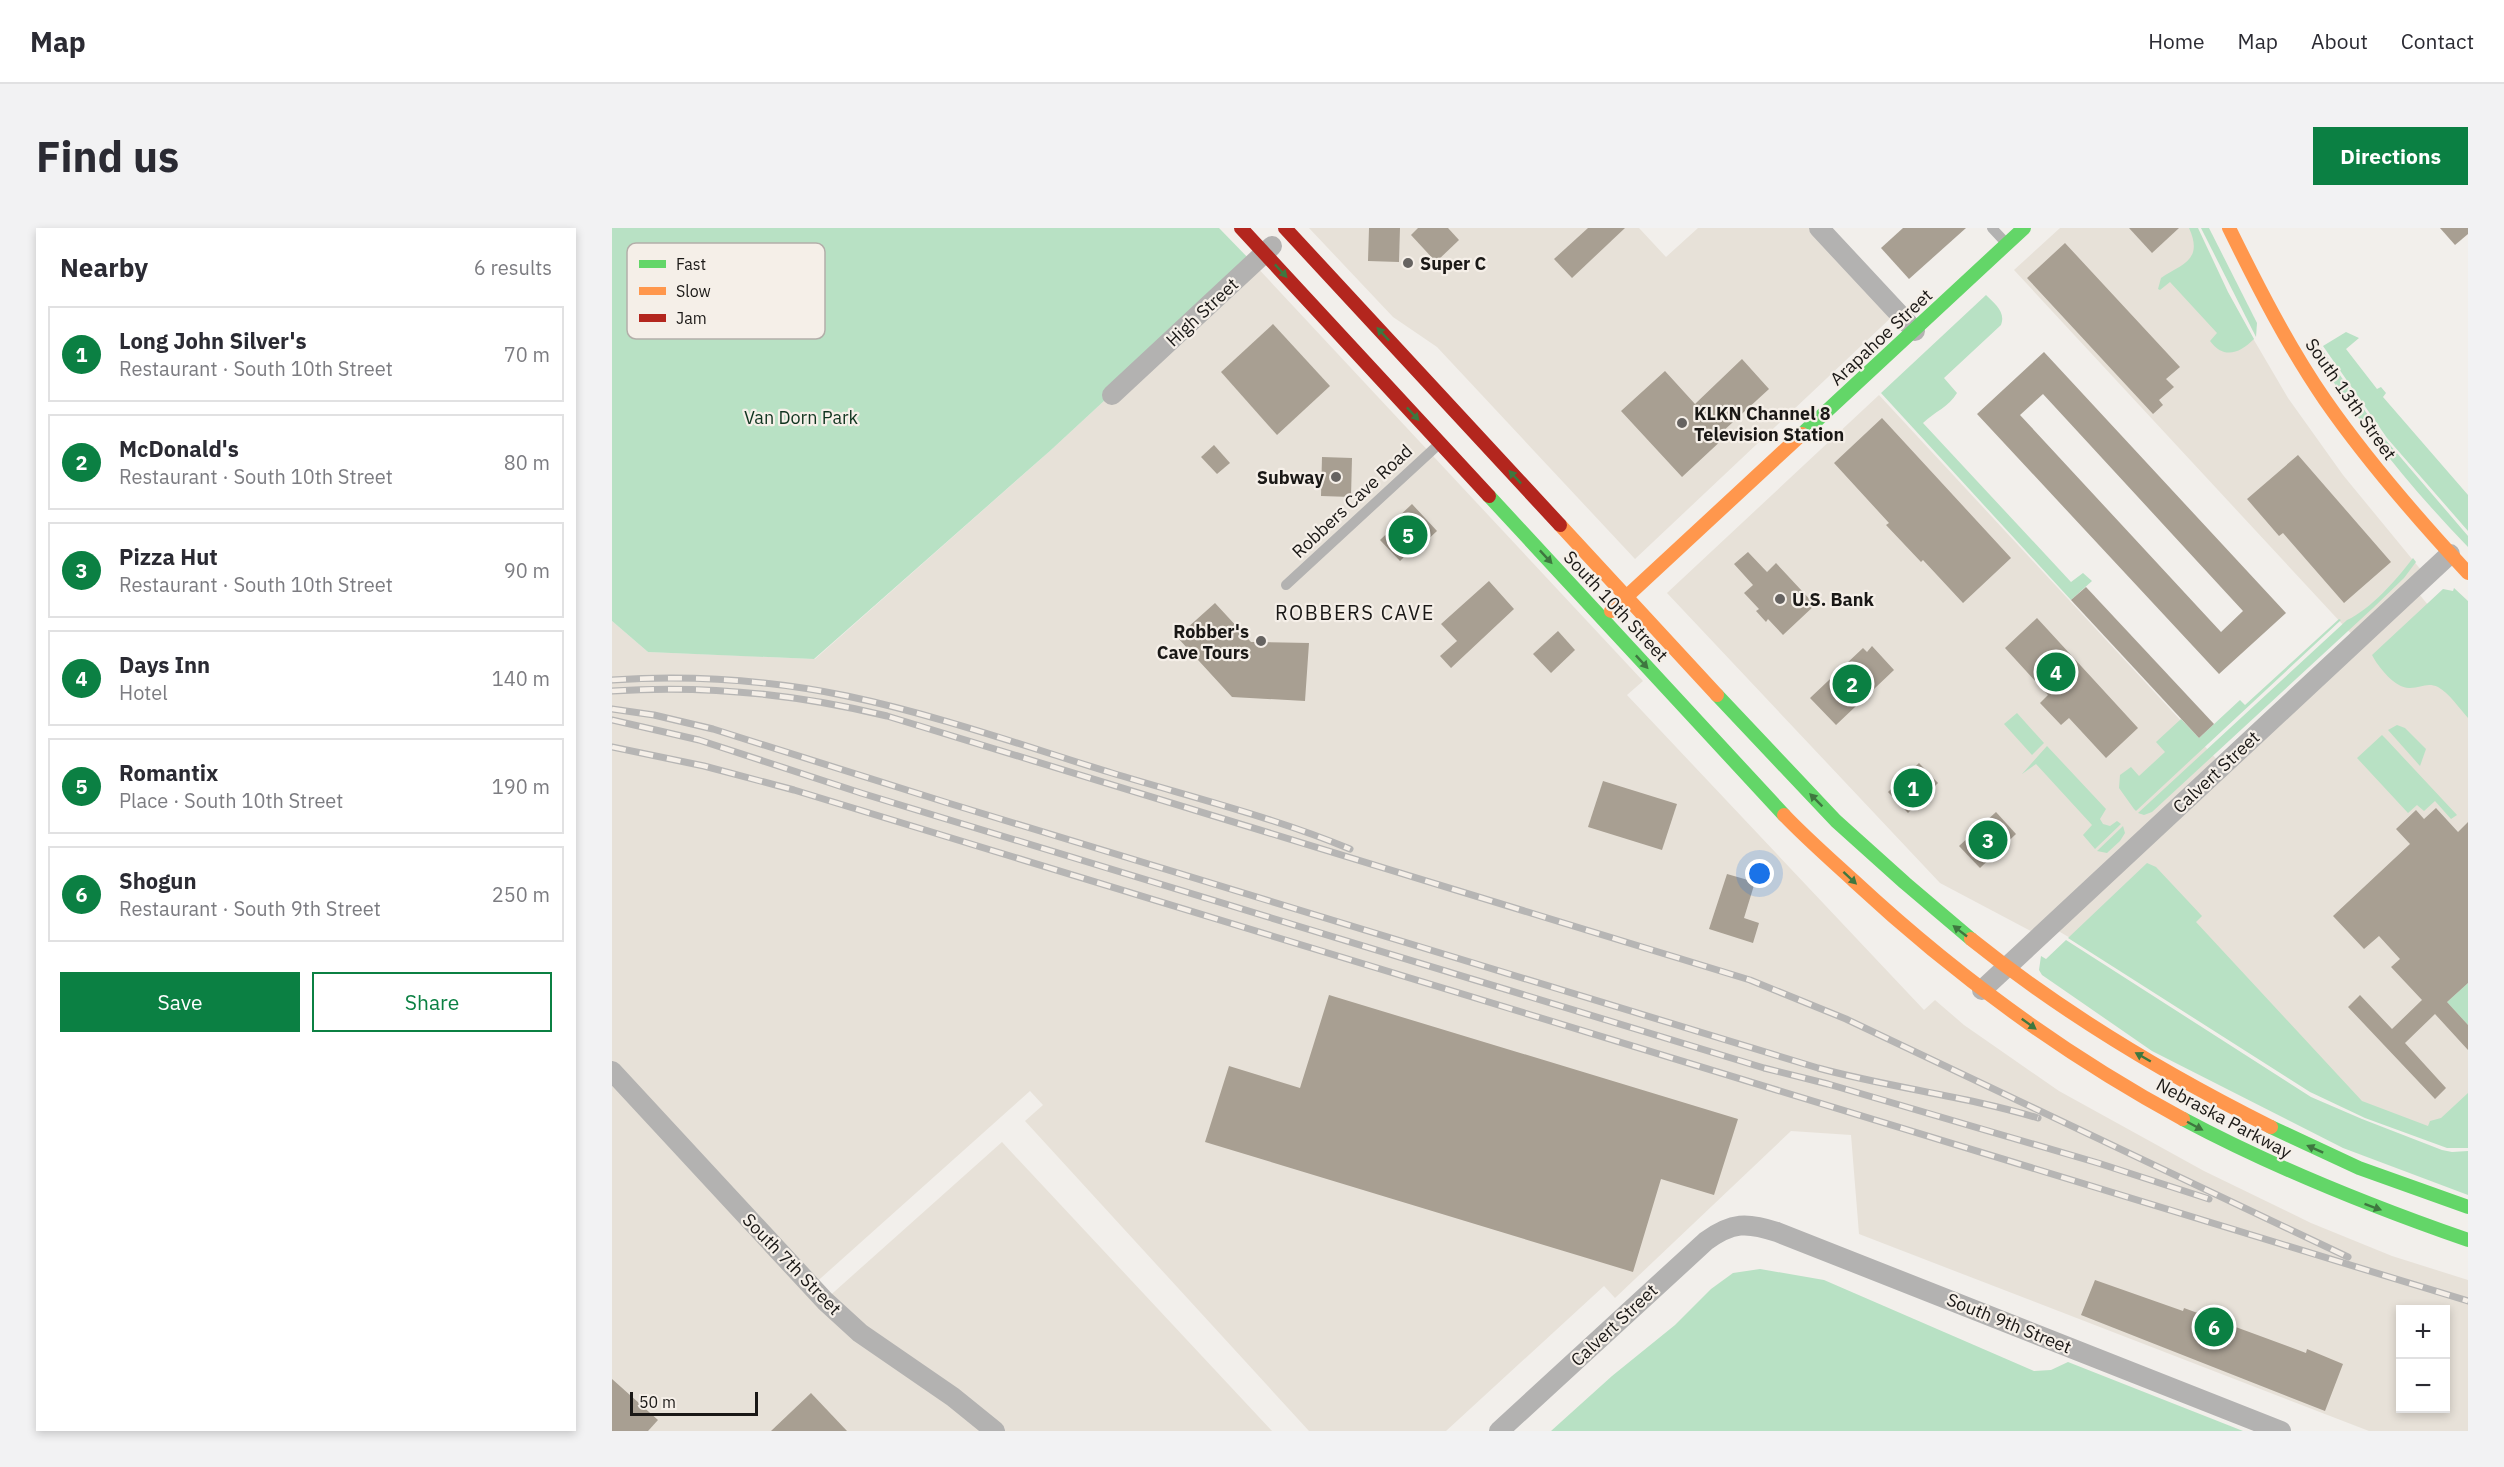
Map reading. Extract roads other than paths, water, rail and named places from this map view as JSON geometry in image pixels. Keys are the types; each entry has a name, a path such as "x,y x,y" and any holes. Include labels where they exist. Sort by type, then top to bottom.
{"main road":[{"name":"South 10th Street","path":"1241,228 1790,821 1893,916 1982,990"},
{"name":"Arapahoe Street","path":"1603,619 2024,228"},
{"name":"South 13th Street","path":"2229,228 2278,322 2340,421 2399,497 2468,573"},
{"name":"South 10th Street","path":"1288,229 1803,788 1856,841 1926,903 2006,967"},
{"name":"Nebraska Parkway","path":"2006,967 2091,1026 2273,1129 2374,1174 2468,1207"},
{"name":"Nebraska Parkway","path":"1982,990 2042,1034 2179,1117 2244,1152 2340,1194 2468,1240"}],"street":[{"path":"1819,228 1915,331"},
{"name":"High Street","path":"1112,395 1288,229"},
{"name":"Calvert Street","path":"1982,990 2450,554"},
{"name":"South 7th Street","path":"612,1071 825,1301 860,1333 953,1397 996,1431"},
{"name":"South 9th Street","path":"1734,1225 1749,1224 1777,1232 2281,1431"},
{"name":"Calvert Street","path":"1499,1431 1706,1241 1734,1225"}],"lane":[{"path":"1992,228 2007,244"},
{"name":"Robbers Cave Road","path":"1286,585 1440,442"}],"railway":[{"path":"612,680 671,678 730,680 789,686 847,696 947,722 1262,817 1350,849"},
{"path":"612,691 682,689 751,693 819,702 887,716 1750,980 1846,1019 2348,1257"},
{"path":"612,709 654,715 713,729 948,803 1818,1068 2011,1110 2038,1118"},
{"path":"612,720 699,740 861,793 1764,1068 1828,1084 2098,1163 2209,1199"},
{"path":"612,747 704,766 794,790 2468,1301"}],"place":[{"name":"Super C","path":"1408,263"},
{"name":"KLKN Channel 8 Television Station","path":"1682,423"},
{"name":"Subway","path":"1336,477"},
{"name":"Romantix","path":"1408,535"},
{"name":"U.S. Bank","path":"1780,599"},
{"name":"Robber's Cave Tours","path":"1261,641"},
{"name":"Days Inn","path":"2056,672"},
{"name":"McDonald's","path":"1852,684"},
{"name":"Long John Silver's","path":"1913,788"},
{"name":"Pizza Hut","path":"1988,840"},
{"name":"Shogun","path":"2214,1327"}],"district":[{"name":"ROBBERS CAVE","path":"1355,612"}],"park label":[{"name":"Van Dorn Park","path":"801,417"}]}
